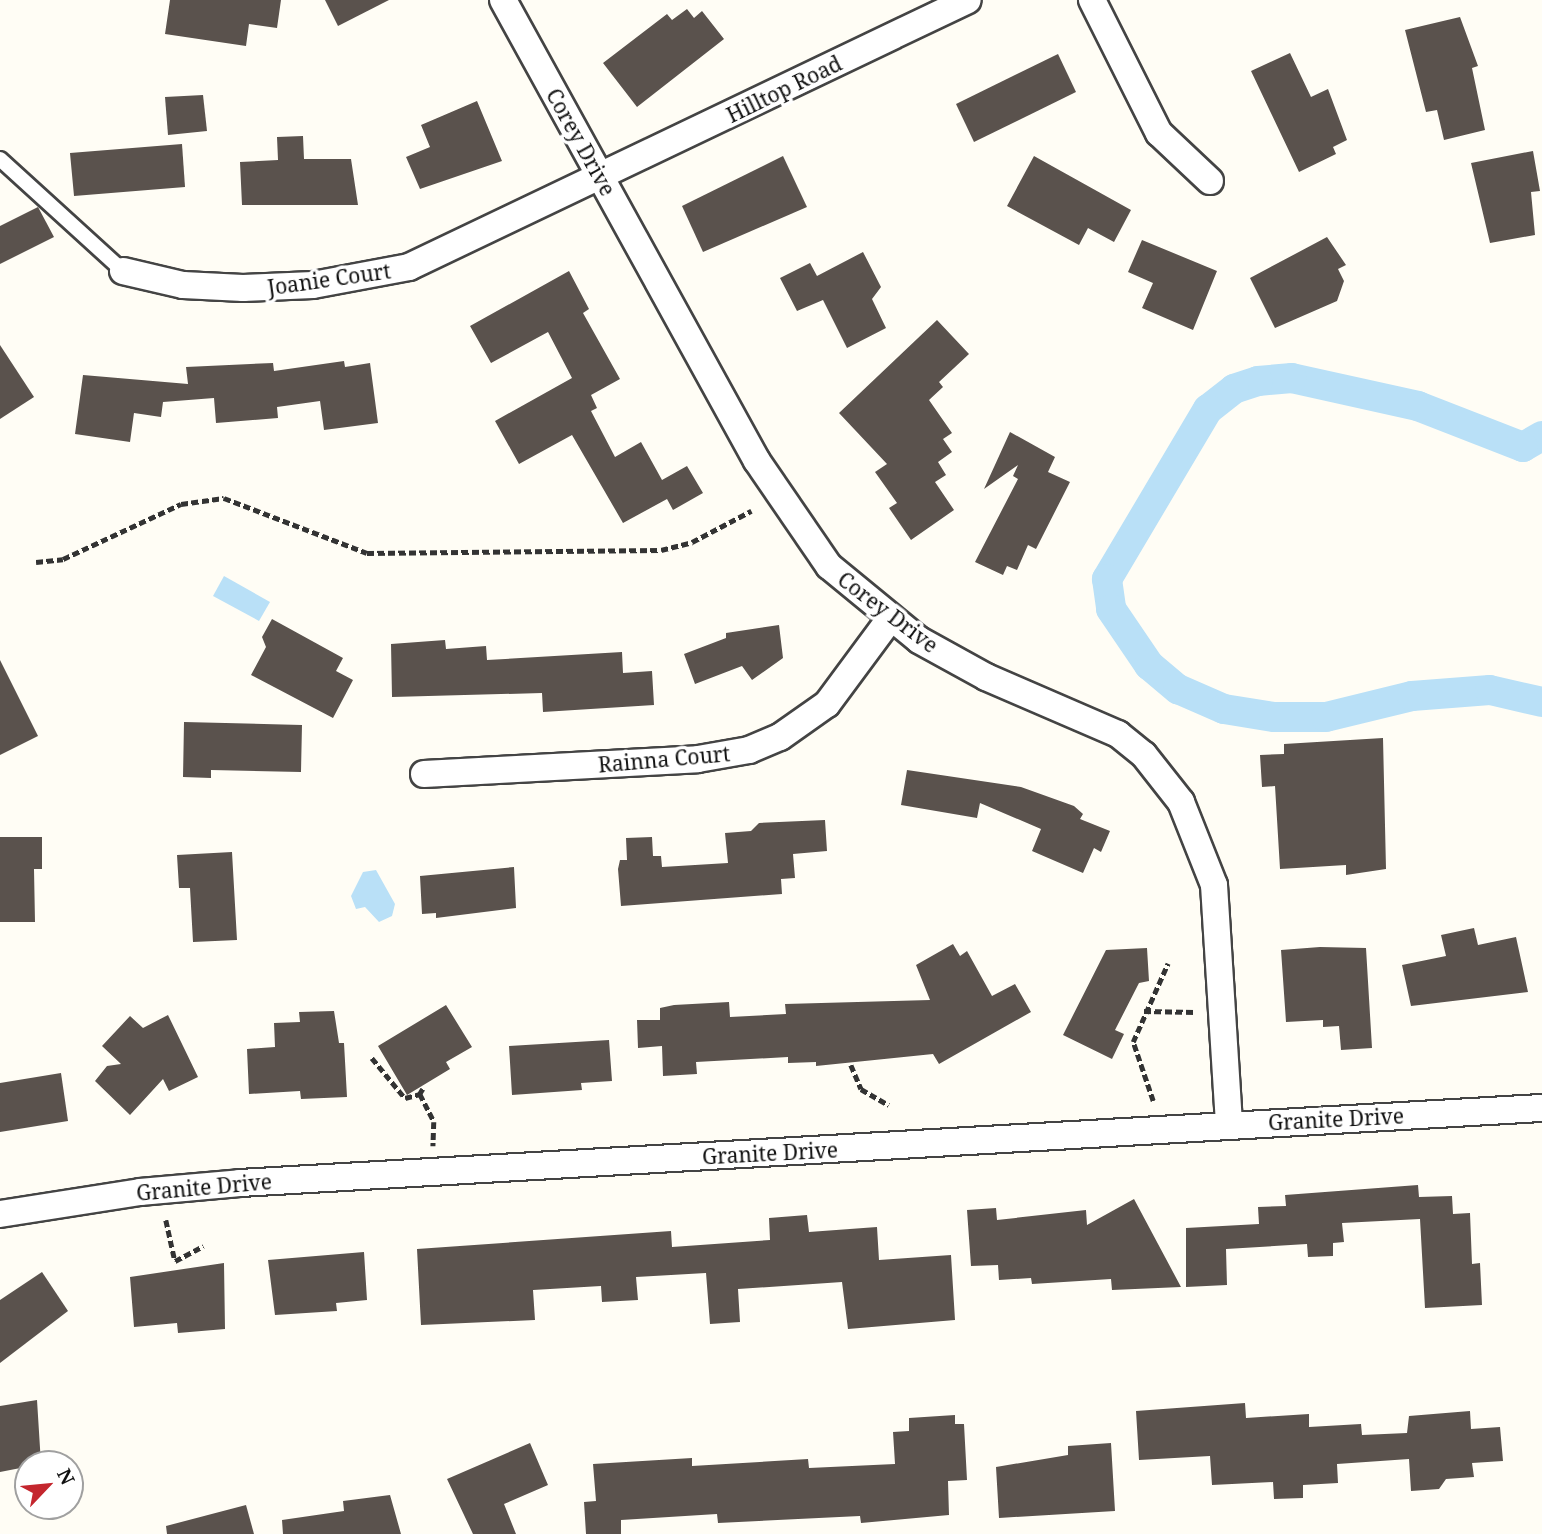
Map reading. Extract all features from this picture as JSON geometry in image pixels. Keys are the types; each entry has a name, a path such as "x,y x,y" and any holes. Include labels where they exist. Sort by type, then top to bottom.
{"street":[{"name":"Corey Drive","path":"503,0 784,505 829,566 890,619 986,677 1118,734 1144,755 1181,802 1214,885 1229,1125"},
{"name":"Hilltop Road","path":"600,178 968,0"},
{"path":"1092,0 1159,132 1210,181"},
{"name":"Joanie Court","path":"123,271 183,285 243,288 379,275 456,249 600,178"},
{"name":"Rainna Court","path":"424,774 698,759 749,750 780,737 827,704 890,619"},
{"name":"Granite Drive","path":"0,1214 214,1185 1542,1108"}],"lane":[{"path":"0,159 123,271"}],"path":[{"path":"36,562 64,559 180,504 224,498 367,554 661,550 692,542 751,511"},
{"path":"1153,1101 1133,1042 1144,1011 1168,963"},
{"path":"1144,1011 1197,1012"},
{"path":"372,1058 405,1098 422,1091 434,1122 433,1147"},
{"path":"851,1065 861,1089 889,1105"},
{"path":"166,1220 175,1261 203,1246"}],"water":[{"path":"224,576 270,602 259,621 213,596"},
{"path":"376,870 395,904 392,916 379,922 365,907 356,909 351,896 363,872"}],"building":[{"path":"170,0 281,0 277,28 249,24 246,46 165,34"},
{"path":"325,0 389,0 338,26"},
{"path":"687,9 694,18 702,11 724,39 637,107 603,63 667,14 672,20"},
{"path":"1460,17 1478,66 1472,68 1485,130 1444,140 1437,110 1426,112 1405,30"},
{"path":"1290,53 1311,97 1328,89 1347,140 1333,147 1336,154 1299,172 1251,71"},
{"path":"1058,54 1076,92 974,142 956,104"},
{"path":"203,95 207,131 168,135 165,97"},
{"path":"477,101 502,161 420,189 406,157 430,147 421,125"},
{"path":"303,136 304,159 351,159 358,205 242,205 240,162 278,160 277,137"},
{"path":"182,144 185,187 74,196 70,153"},
{"path":"1533,151 1540,191 1531,192 1535,235 1490,243 1471,163"},
{"path":"783,156 807,207 703,252 682,206"},
{"path":"1034,156 1131,210 1114,242 1088,228 1079,245 1007,206"},
{"path":"38,207 54,237 0,264 0,226"},
{"path":"1327,237 1346,265 1338,269 1344,281 1337,301 1275,328 1250,278"},
{"path":"1142,240 1217,271 1193,330 1142,308 1153,283 1128,272"},
{"path":"863,252 881,287 872,299 886,328 847,348 823,300 797,311 780,278 810,263 817,276"},
{"path":"569,271 589,309 583,313 620,379 591,395 597,408 591,411 615,457 641,442 662,480 687,466 703,493 673,510 667,499 623,523 572,435 519,464 495,421 572,378 548,332 491,363 470,326"},
{"path":"937,320 969,354 939,382 943,387 929,400 952,433 943,439 952,452 938,462 946,475 935,482 954,510 911,540 889,508 897,503 875,472 887,464 839,413"},
{"path":"0,345 34,397 0,419"},
{"path":"344,361 345,367 370,363 378,423 324,430 320,401 277,407 278,418 216,423 214,398 163,402 161,417 134,413 130,442 75,434 83,375 188,384 186,367 273,363 274,371"},
{"path":"1010,432 1055,457 1048,472 1070,482 1036,549 1028,545 1017,570 1007,566 1003,575 975,562 1018,479 1013,476 1018,465 984,489"},
{"path":"272,619 343,658 336,671 353,680 333,718 251,675 266,647 262,637"},
{"path":"779,625 783,658 752,680 742,666 695,684 684,654 726,638 726,633"},
{"path":"445,640 446,649 486,646 487,660 622,652 623,673 652,671 654,705 543,712 542,693 392,697 391,644"},
{"path":"0,660 38,736 0,755"},
{"path":"184,722 302,725 301,772 211,770 211,778 183,777"},
{"path":"1383,738 1386,869 1346,875 1346,865 1280,869 1275,786 1262,787 1260,755 1284,754 1284,744"},
{"path":"907,770 1021,787 1074,806 1083,814 1080,819 1110,831 1101,852 1094,848 1083,873 1032,851 1041,829 980,803 977,818 901,805"},
{"path":"825,820 827,851 793,854 795,878 781,879 782,894 621,906 618,869 620,860 627,860 626,838 652,837 653,856 661,856 662,867 728,863 725,833 751,831 759,823"},
{"path":"0,837 42,837 42,869 34,869 35,922 0,922"},
{"path":"232,852 237,940 193,942 190,888 179,888 177,855"},
{"path":"514,867 516,908 436,918 436,913 422,914 420,876"},
{"path":"1474,928 1478,945 1516,937 1528,992 1411,1006 1402,965 1446,956 1441,935"},
{"path":"953,944 960,956 967,951 992,996 1015,984 1031,1012 939,1064 933,1054 816,1066 816,1062 788,1063 788,1057 696,1062 697,1074 663,1076 662,1046 638,1048 637,1020 660,1020 660,1008 674,1005 729,1002 730,1017 786,1014 785,1004 930,1000 916,965"},
{"path":"1147,948 1149,981 1139,983 1115,1030 1124,1034 1112,1059 1063,1035 1106,950"},
{"path":"1366,948 1372,1048 1341,1050 1339,1026 1323,1027 1323,1020 1286,1022 1281,950"},
{"path":"446,1005 472,1047 446,1062 450,1069 407,1095 378,1046"},
{"path":"334,1011 339,1043 344,1043 347,1097 301,1099 300,1091 249,1094 247,1049 275,1047 274,1023 300,1022 299,1012"},
{"path":"168,1015 198,1077 169,1091 163,1079 130,1115 95,1081 107,1066 121,1064 102,1046 130,1016 143,1028"},
{"path":"609,1040 612,1081 581,1083 582,1090 512,1095 509,1046"},
{"path":"61,1073 68,1121 0,1132 0,1083"},
{"path":"1418,1185 1419,1197 1452,1196 1453,1214 1470,1213 1472,1264 1480,1263 1482,1305 1425,1308 1420,1219 1342,1223 1344,1242 1333,1243 1333,1256 1308,1257 1307,1244 1226,1249 1227,1285 1186,1287 1186,1228 1259,1224 1258,1207 1286,1206 1285,1195"},
{"path":"1134,1199 1181,1287 1112,1290 1111,1279 1032,1284 1031,1278 999,1280 998,1265 971,1266 967,1210 996,1208 997,1220 1086,1210 1087,1225"},
{"path":"807,1215 809,1232 877,1227 879,1260 951,1255 955,1320 848,1329 842,1282 738,1289 740,1322 710,1324 706,1273 636,1277 638,1300 602,1302 601,1286 533,1290 535,1320 421,1325 417,1249 671,1231 672,1247 770,1240 769,1218"},
{"path":"364,1252 367,1300 336,1303 337,1311 275,1315 268,1260"},
{"path":"224,1263 225,1329 178,1333 177,1323 134,1327 130,1277"},
{"path":"42,1272 68,1311 0,1363 0,1300"},
{"path":"37,1400 40,1450 14,1450 14,1469 0,1472 0,1406"},
{"path":"1245,1403 1246,1418 1309,1414 1309,1427 1361,1424 1362,1435 1407,1433 1409,1416 1470,1411 1471,1429 1500,1427 1503,1461 1472,1463 1474,1477 1446,1479 1439,1489 1411,1491 1409,1459 1337,1464 1338,1483 1303,1485 1303,1498 1274,1499 1273,1482 1212,1485 1210,1456 1139,1460 1136,1411"},
{"path":"955,1415 955,1424 964,1424 967,1480 948,1481 949,1515 861,1523 860,1516 718,1523 717,1514 621,1520 621,1534 586,1534 584,1502 596,1501 593,1464 692,1458 692,1466 808,1459 809,1468 895,1464 893,1432 909,1431 909,1418"},
{"path":"530,1443 548,1485 504,1504 516,1534 473,1534 447,1479"},
{"path":"1111,1443 1115,1511 999,1518 996,1467 1068,1455 1068,1446"},
{"path":"390,1495 401,1534 283,1534 282,1520 344,1511 343,1501"},
{"path":"246,1505 254,1534 167,1534 166,1526"}],"waterway":[{"path":"1542,436 1523,447 1418,406 1292,378 1258,381 1234,389 1208,409 1107,579 1111,609 1149,665 1178,689 1224,709 1274,717 1326,717 1412,696 1490,690 1542,702"}]}
